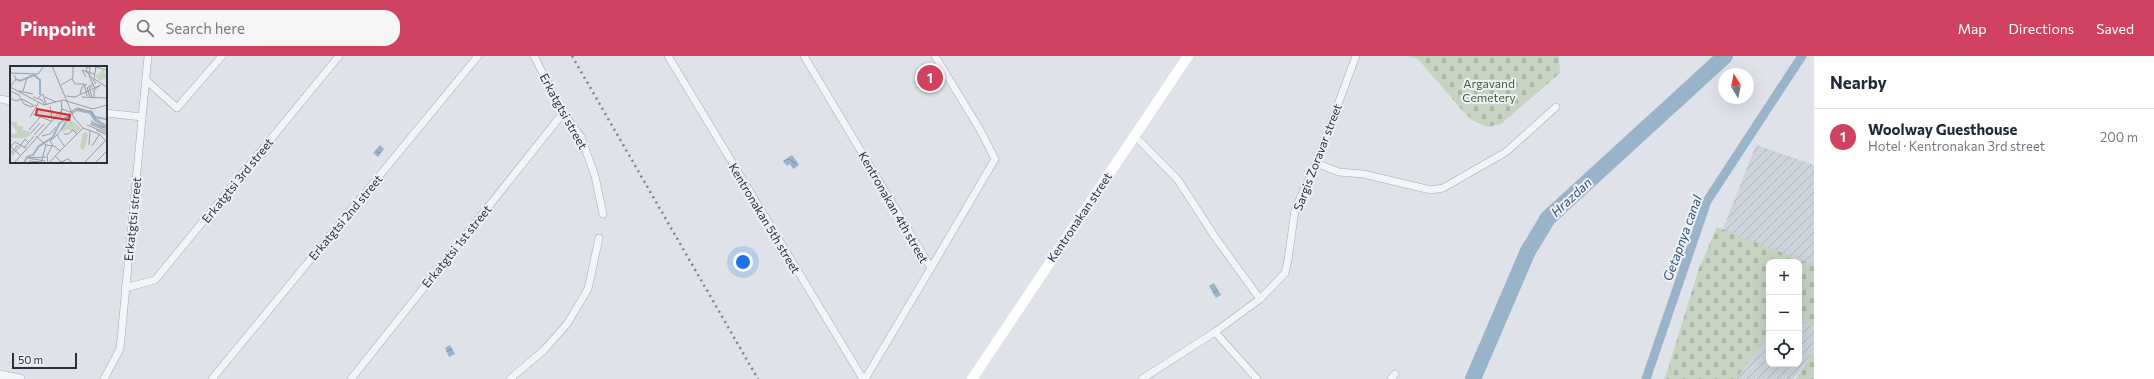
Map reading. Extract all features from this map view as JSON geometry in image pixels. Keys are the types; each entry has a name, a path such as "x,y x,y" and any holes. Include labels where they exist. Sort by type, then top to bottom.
{"main road":[{"name":"Kentronakan street","path":"972,379 1188,56"}],"street":[{"name":"Erkatgtsi street","path":"104,379 120,349 148,56"},
{"path":"146,80 177,108 222,56"},
{"name":"Erkatgtsi 3rd street","path":"125,288 155,280 339,56"},
{"name":"Erkatgtsi 2nd street","path":"212,379 478,56"},
{"name":"Erkatgtsi street","path":"534,56 563,113 581,137 596,176 603,214"},
{"name":"Kentronakan 5th street","path":"668,56 864,379"},
{"name":"Kentronakan 4th street","path":"804,56 931,268 864,379"},
{"path":"931,268 995,159 979,128 935,56"},
{"name":"Sargis Zoravar street","path":"1142,379 1215,332 1260,300 1285,273 1295,210 1316,163 1356,56"},
{"path":"0,99 10,101"},
{"path":"1316,163 1339,172 1363,174 1405,185 1431,190 1443,188 1506,152 1556,107"},
{"path":"107,113 142,118"},
{"name":"Erkatgtsi 1st street","path":"351,379 563,113"},
{"path":"1134,136 1178,180 1215,237 1260,300"},
{"path":"510,379 544,350 567,324 588,289 599,238"},
{"path":"1215,332 1257,379"},
{"path":"0,375 20,379"}],"shaded area":[{"path":"1756,145 1814,165 1814,351 1802,367 1793,379 1664,379"}],"green space":[{"name":"Argavand Cemetery","path":"1407,56 1559,56 1560,73 1501,124 1487,127 1472,120 1418,59"},
{"path":"1717,227 1799,259 1766,259 1766,337 1736,379 1665,379 1699,268"},
{"path":"1802,260 1814,265 1814,326 1802,321"},
{"path":"1814,351 1814,379 1796,379"}],"water":[{"path":"380,145 384,149 378,157 373,153"},
{"path":"792,155 799,165 793,169 790,164 787,166 783,161"},
{"path":"1214,283 1221,295 1216,298 1209,286"},
{"path":"450,345 455,354 449,357 445,348"}],"waterway":[{"name":"Hrazdan","path":"1473,379 1528,251 1548,218 1725,56"},
{"name":"Getapnya canal","path":"1646,379 1707,201 1802,56"}],"railway":[{"path":"572,56 758,379"}],"place":[{"name":"Woolway Guesthouse","path":"930,78"}]}
